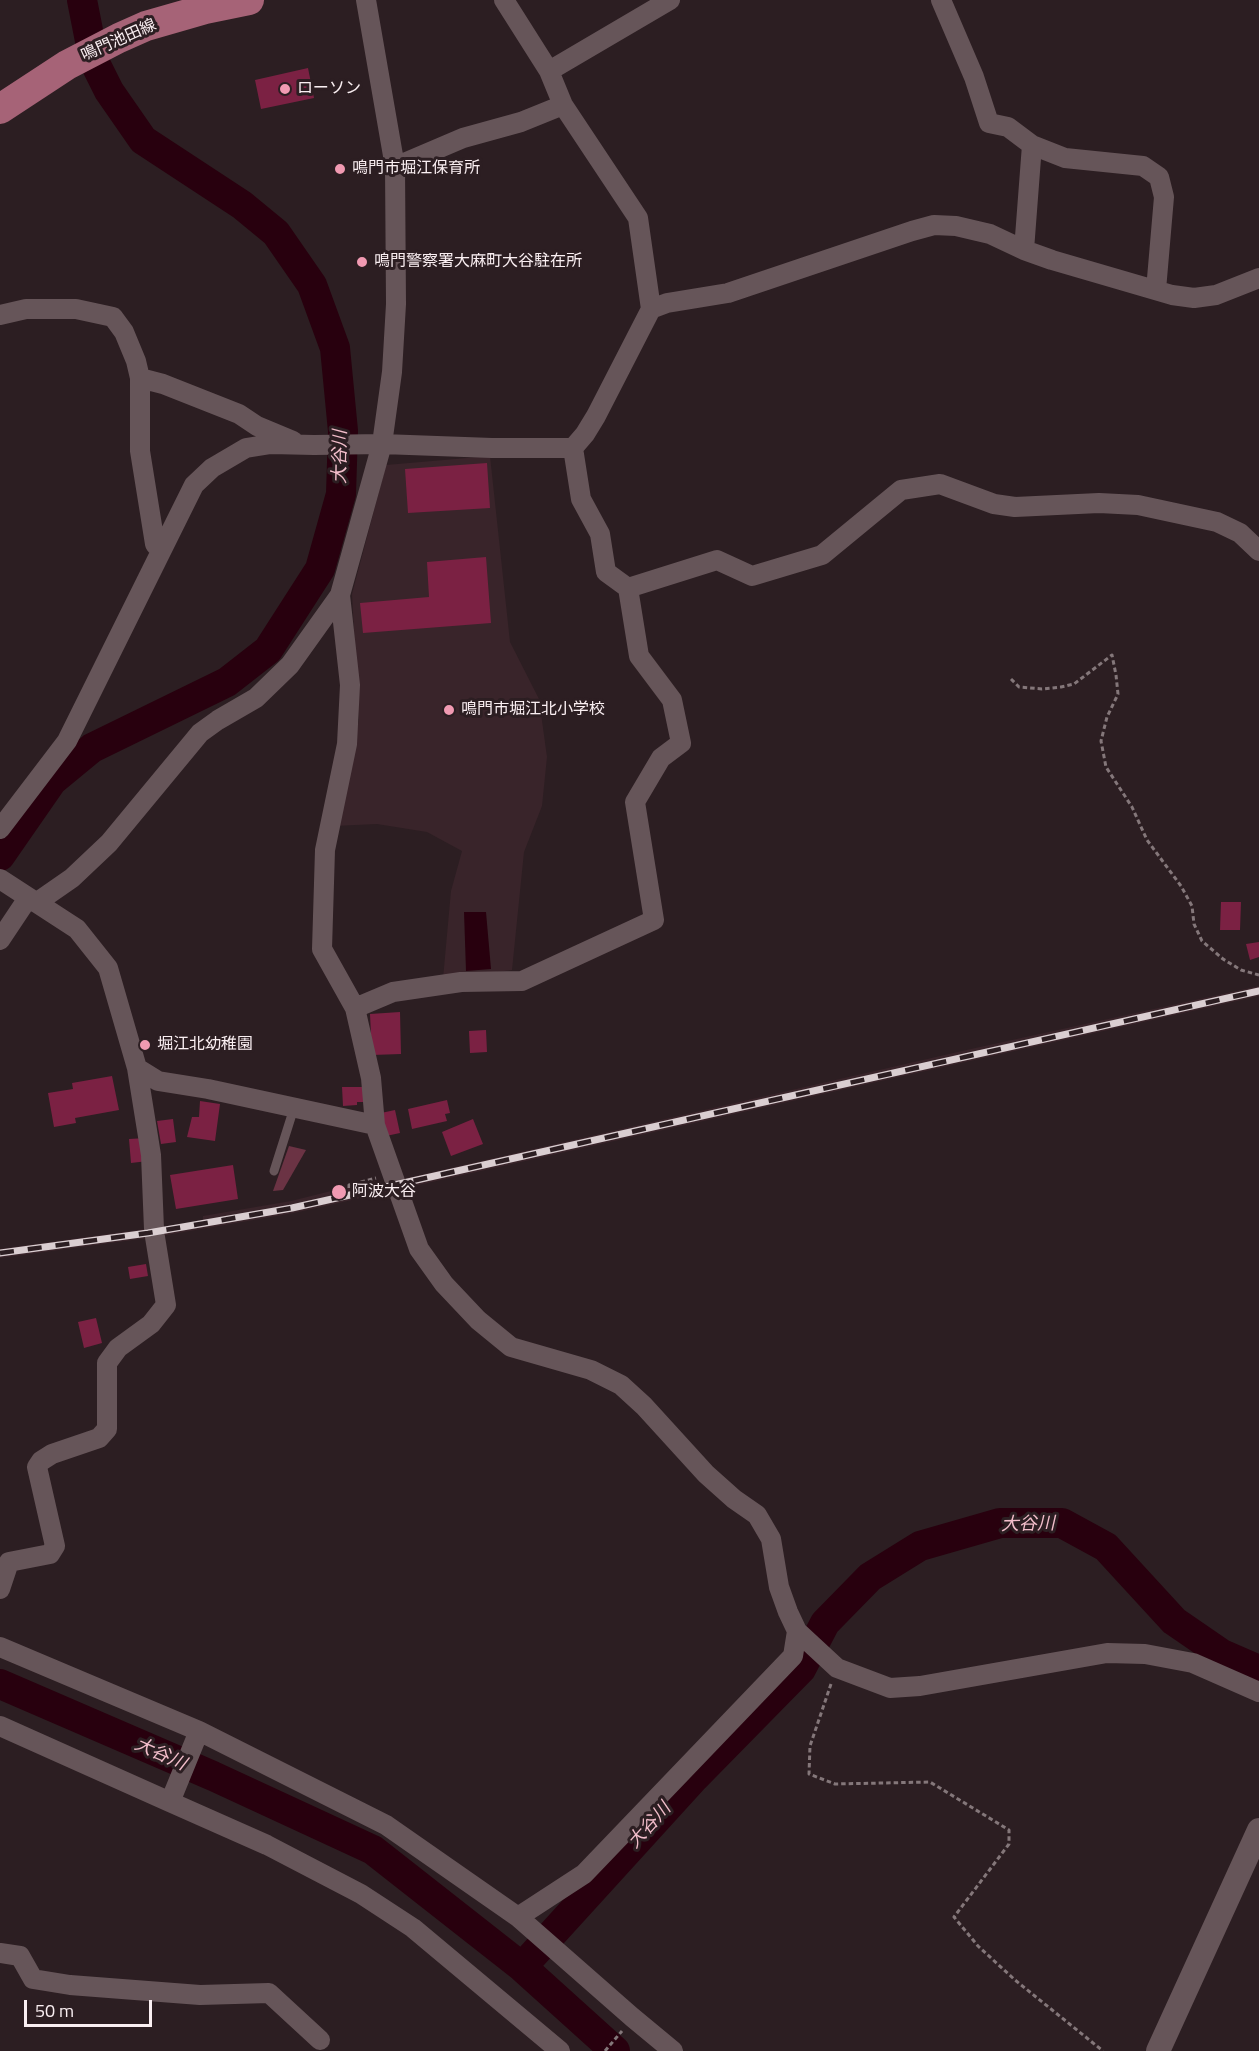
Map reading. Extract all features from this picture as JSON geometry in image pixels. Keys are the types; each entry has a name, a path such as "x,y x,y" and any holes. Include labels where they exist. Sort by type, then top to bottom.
{"main road":[{"name":"鳴門池田線","path":"0,109 67,65 119,38 147,26 205,9 249,0"}],"street":[{"path":"366,0 395,167 396,304 392,372 340,595 350,685 348,732 325,850 322,949 355,1008 371,1077 375,1125 419,1249 444,1284 478,1320 511,1347 591,1370 621,1385 644,1406 706,1474 734,1499 758,1515 771,1539 779,1587 788,1612 802,1635 832,1663 890,1688 920,1686 1107,1653 1145,1654 1193,1664 1259,1692"},
{"path":"0,829 67,741 194,485 212,468 246,448 271,444 573,448 596,416 651,309 638,218 563,105 549,72 504,0"},
{"path":"549,72 670,0"},
{"path":"941,0 974,77 989,123 1008,127 1032,145 1065,158 1143,166 1159,177 1164,198 1156,290"},
{"path":"395,167 463,138 521,122 563,105"},
{"path":"1024,250 1032,145"},
{"path":"651,309 667,303 728,293 934,225 956,226 990,234 1024,250 1156,290 1194,298 1216,296 1259,278"},
{"path":"0,315 26,309 76,309 113,317 128,341 140,378 140,451 155,544 160,550"},
{"path":"140,378 164,384 239,414 257,426 307,445"},
{"path":"355,1008 393,992 461,982 522,981 654,920 635,802 661,758 681,742 672,700 639,656 628,588 606,572 600,534 581,499 573,448"},
{"path":"628,588 717,560 752,576 822,555 901,490 940,484 994,504 1015,507 1099,502 1138,506 1217,522 1240,533 1259,551"},
{"path":"20,892 72,878 109,843 200,733 256,698 290,665 340,595"},
{"path":"0,940 20,892"},
{"path":"0,1589 9,1562 50,1554 55,1546 37,1467 40,1461 52,1454 99,1438 103,1434 107,1429 107,1363 118,1348 151,1324 166,1305 154,1233 151,1155 137,1068 108,968 77,929 20,892"},
{"path":"137,1068 158,1081 208,1089 375,1125"},
{"path":"518,1917 584,1874 793,1656 802,1635"},
{"path":"0,1647 197,1735 386,1825 518,1917 673,2051"},
{"path":"0,1726 171,1800 267,1845 361,1894 413,1928 560,2051"},
{"path":"171,1800 197,1735"},
{"path":"1158,2051 1259,1830"},
{"path":"0,1953 20,1956 33,1979 70,1985 200,1995 269,1993 320,2040"}],"lane":[{"path":"274,1171 294,1107"}],"path":[{"path":"1011,679 1018,687 1042,689 1074,684 1112,655 1118,694 1107,717 1101,741 1106,767 1132,807 1147,840 1192,906 1194,924 1202,941 1223,959 1241,970 1259,975"},
{"path":"349,1188 348,1185 393,1174"},
{"path":"832,1663 810,1746 809,1774 834,1784 930,1782 1009,1830 1009,1844 954,1917 978,1946 1015,1980 1103,2051"},
{"path":"606,2051 624,2027"}],"shaded area":[{"name":"鳴門市堀江北小学校","path":"490,456 510,642 539,699 547,757 542,806 524,852 512,970 443,979 451,891 462,851 427,832 377,824 334,826 359,720 352,594 386,465"},
{"path":"464,912 486,912 491,969 466,971"},
{"path":"1259,986 1259,996 294,1213 155,1237 0,1258 0,1249 203,1221 203,1216 291,1201 345,1185 346,1188 380,1180 381,1184 971,1049"},
{"path":"289,1146 306,1150 283,1190 273,1191"}],"building":[{"name":"ローソン","path":"308,68 314,98 261,109 255,80"},
{"path":"487,463 490,508 408,513 405,469"},
{"path":"486,557 491,623 363,633 360,603 429,597 427,562"},
{"path":"1221,902 1241,902 1240,930 1220,930"},
{"path":"1259,942 1259,957 1250,960 1246,944"},
{"path":"400,1012 401,1054 372,1055 370,1014"},
{"path":"486,1030 487,1052 470,1053 469,1031"},
{"path":"112,1076 119,1110 75,1118 76,1123 54,1127 48,1093 73,1089 72,1083"},
{"path":"342,1087 368,1087 369,1102 357,1102 357,1105 343,1106"},
{"path":"447,1100 450,1113 445,1114 447,1121 412,1129 408,1109"},
{"path":"200,1101 220,1104 215,1141 187,1137 192,1117 199,1117"},
{"path":"395,1110 400,1133 386,1136 381,1113"},
{"path":"173,1119 176,1142 161,1144 157,1121"},
{"path":"473,1119 483,1144 451,1156 442,1132"},
{"path":"146,1138 148,1161 131,1163 129,1139"},
{"path":"233,1165 238,1199 176,1209 170,1175"},
{"path":"345,1185 345,1189 332,1191 331,1188"},
{"path":"146,1264 148,1276 130,1279 128,1267"},
{"path":"96,1318 102,1343 84,1348 78,1322"}],"waterway":[{"name":"大谷川","path":"0,856 52,781 92,748 227,682 268,650 320,569 341,494 343,431 335,348 312,285 276,233 242,205 143,140 109,91 94,61 82,0"},
{"name":"大谷川","path":"522,1967 694,1778 801,1669 825,1623 870,1577 920,1546 1000,1523 1062,1523 1106,1547 1174,1621 1222,1654 1259,1670"},
{"name":"大谷川","path":"0,1684 213,1776 373,1850 522,1967 615,2051"}],"railway":[{"path":"0,1253 148,1233 292,1208 1259,991"}],"place":[{"name":"ローソン","path":"285,89"},
{"name":"鳴門市堀江保育所","path":"340,169"},
{"name":"鳴門警察署大麻町大谷駐在所","path":"362,262"},
{"name":"鳴門市堀江北小学校","path":"449,710"},
{"name":"堀江北幼稚園","path":"145,1045"},
{"name":"阿波大谷","path":"339,1192"}]}
